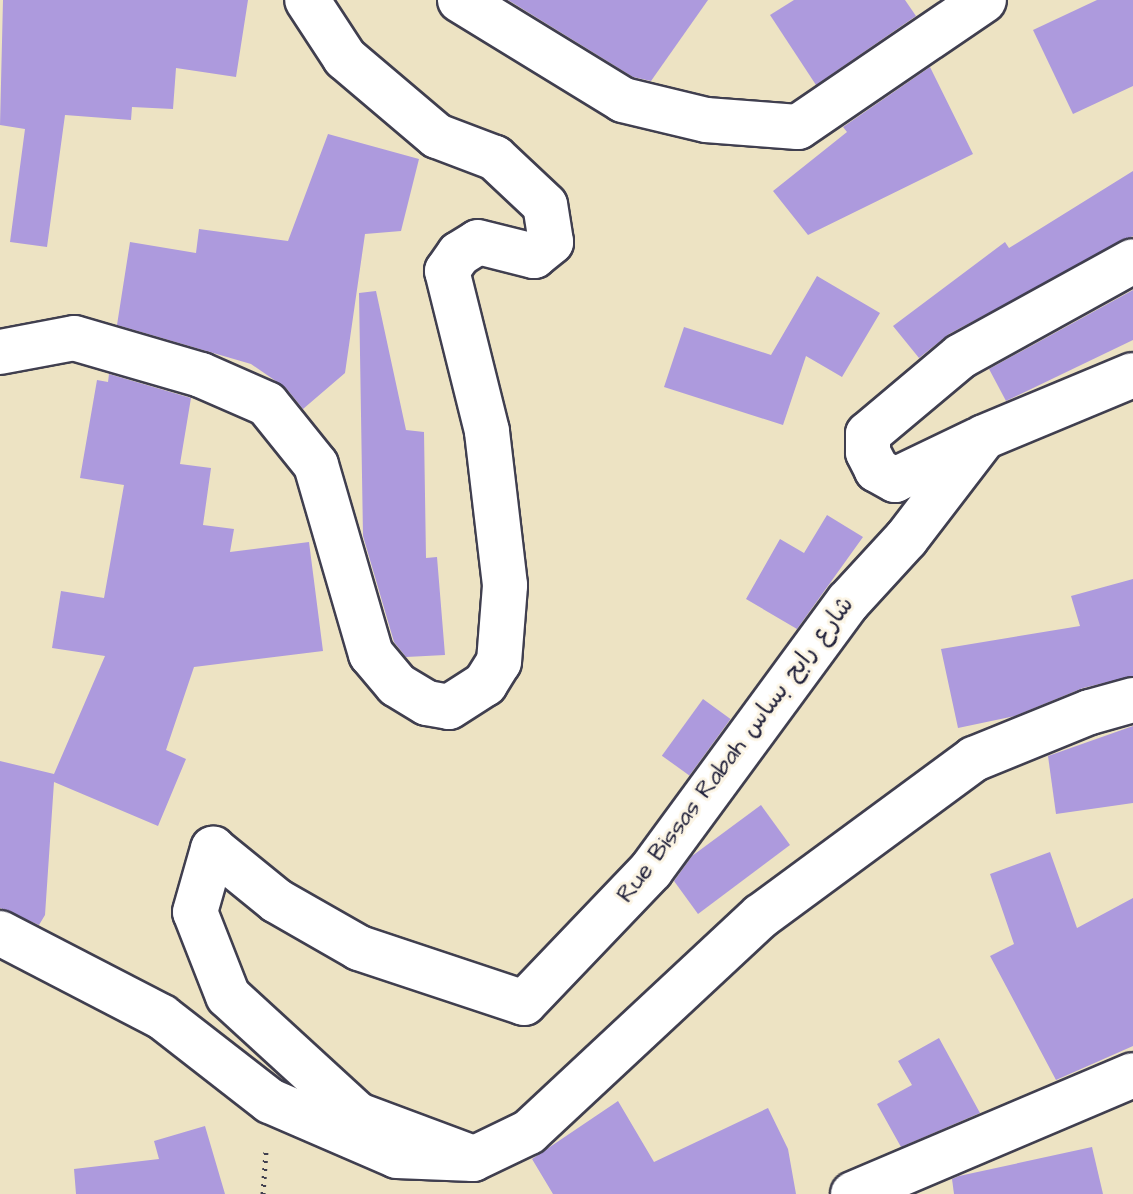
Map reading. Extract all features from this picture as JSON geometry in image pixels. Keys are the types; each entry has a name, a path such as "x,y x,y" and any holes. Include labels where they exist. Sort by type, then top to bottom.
{"street":[{"path":"0,352 74,338 201,375 267,404 316,465 371,654 397,685 427,703 449,707 485,684 499,662 505,585 487,431 447,271 459,254 478,242 534,256 551,242 545,205 495,158 437,136 345,58 307,0"},
{"path":"460,0 623,100 706,120 798,127 885,63 984,0"},
{"path":"1133,261 961,356 868,434 868,452 877,470 895,480 984,437 1133,375"},
{"name":"Rue Bissas Rabah شارع رابح بساس","path":"473,1159 358,1115 228,996 195,912 213,849 277,901 359,948 524,1003 651,870 848,602 906,539 984,437"},
{"path":"0,933 162,1017 270,1101 397,1156 473,1159 529,1132 761,916 974,759 1090,712 1133,700"},
{"path":"853,1194 1133,1075"}],"building":[{"path":"3,0 248,0 236,77 176,68 173,109 132,107 131,120 65,115 47,247 10,242 25,129 0,125"},
{"path":"508,0 708,0 651,81 633,77"},
{"path":"794,0 905,0 916,16 816,85 770,15"},
{"path":"1097,0 1133,0 1133,86 1073,114 1033,30"},
{"path":"930,67 973,154 808,235 773,191 847,132 843,127"},
{"path":"328,134 419,159 401,231 365,234 345,373 303,409 286,388 251,364 117,325 130,242 196,253 199,229 288,241"},
{"path":"1133,171 1133,236 949,334 919,358 893,326 1005,242 1009,248"},
{"path":"817,276 880,313 842,377 806,356 783,425 664,387 684,327 771,355"},
{"path":"1133,290 1133,340 1006,401 989,369"},
{"path":"376,291 406,430 424,432 426,558 437,557 445,655 406,657 394,642 363,536 359,293"},
{"path":"109,374 191,398 180,464 211,468 203,525 234,529 230,552 309,542 323,651 194,667 166,750 186,759 158,826 54,782 45,915 39,925 0,908 0,761 54,774 105,656 52,648 61,591 104,598 124,485 80,478 97,380 108,382"},
{"path":"827,515 863,537 797,629 746,599 780,539 804,553"},
{"path":"1133,579 1133,676 1083,688 1015,716 958,728 941,649 1080,626 1071,596"},
{"path":"703,699 731,719 689,776 662,756"},
{"path":"1133,726 1133,803 1056,814 1048,756"},
{"path":"761,805 790,845 698,914 674,881 692,856"},
{"path":"1050,852 1077,928 1133,898 1133,1046 1056,1080 990,956 1014,944 990,874"},
{"path":"939,1038 980,1113 901,1147 877,1104 912,1085 898,1061"},
{"path":"618,1101 654,1162 768,1108 788,1149 796,1194 553,1194 532,1159"},
{"path":"205,1126 225,1194 76,1194 74,1169 159,1159 154,1141"},
{"path":"1092,1147 1103,1194 954,1194 952,1179 959,1176"}]}
